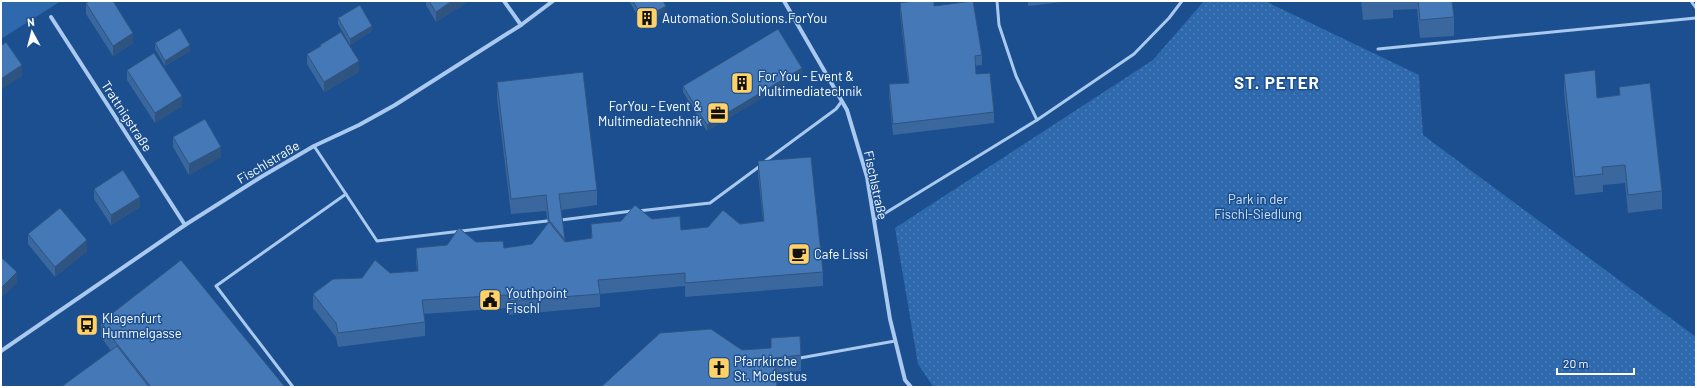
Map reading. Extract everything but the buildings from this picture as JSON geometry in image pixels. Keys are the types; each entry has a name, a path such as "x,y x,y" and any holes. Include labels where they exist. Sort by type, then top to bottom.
{"street":[{"path":"504,1 521,25"},
{"name":"Fischlstraße","path":"1,351 185,225 261,176 314,146 359,125 396,105 521,25 553,1"},
{"name":"Fischlstraße","path":"784,1 847,110 867,177 890,319 905,380 911,387"},
{"name":"Trattnigstraße","path":"51,17 185,225"}],"lane":[{"path":"997,1 999,25 1016,76 1037,120"},
{"path":"874,220 1037,120 1134,54 1169,18 1182,1"},
{"path":"1691,1 1696,8"},
{"path":"1378,49 1696,18"},
{"path":"561,220 710,203 836,109 842,101"},
{"path":"314,146 377,241 547,221"},
{"path":"293,387 216,286 346,194"},
{"path":"800,358 895,340"}],"green space":[{"path":"1,1 61,1 1,39"},
{"name":"Park in der Fischl-Siedlung","path":"1204,1 1265,1 1419,75 1423,135 1696,337 1696,387 935,387 932,385 918,364 895,228 1153,60"}],"place":[{"name":"Automation.Solutions.ForYou","path":"647,18"},
{"name":"For You - Event & Multimediatechnik","path":"742,83"},
{"name":"ForYou - Event & Multimediatechnik","path":"718,113"},
{"name":"Cafe Lissi","path":"799,254"},
{"name":"Youthpoint Fischl","path":"490,300"},
{"name":"Klagenfurt Hummelgasse","path":"87,325"},
{"name":"Pfarrkirche St. Modestus","path":"719,368"}],"district":[{"name":"ST. PETER","path":"1277,83"}]}
